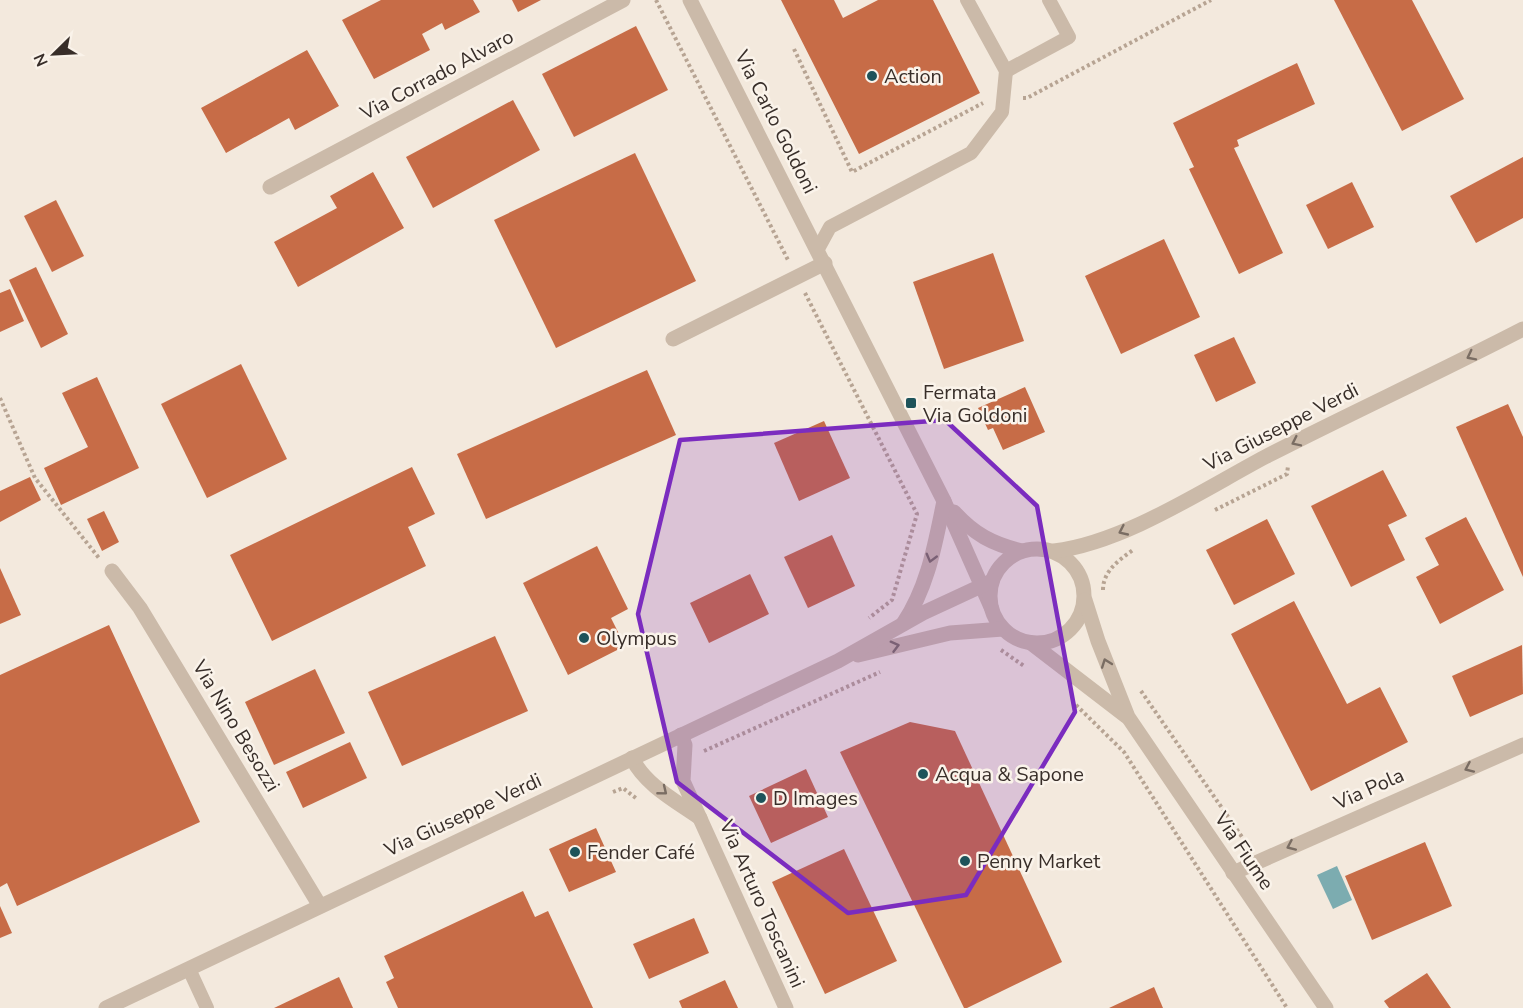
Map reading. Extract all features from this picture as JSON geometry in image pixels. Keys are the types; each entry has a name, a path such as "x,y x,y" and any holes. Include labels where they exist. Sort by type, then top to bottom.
{"street":[{"name":"Via Corrado Alvaro","path":"270,187 623,0"},
{"name":"Via Carlo Goldoni","path":"690,0 987,583"},
{"path":"673,339 797,277 821,256"},
{"name":"Via Giuseppe Verdi","path":"1054,551 1082,547 1123,532 1288,446 1523,329"},
{"path":"903,624 925,584 944,501"},
{"name":"Via Carlo Goldoni","path":"944,501 969,529 984,539 1022,551"},
{"path":"1003,629 991,607 987,583 1009,558 1022,551 1032,548 1054,551"},
{"name":"Via Fiume","path":"1054,551 1067,559 1077,570 1084,584 1085,600 1100,649 1128,717 1326,1008"},
{"name":"Via Nino Besozzi","path":"112,571 140,608 320,906"},
{"name":"Via Giuseppe Verdi","path":"106,1008 838,661 903,624 987,583"},
{"path":"1031,643 1047,643 1061,637 1073,627 1081,615 1085,600"},
{"name":"Via Giuseppe Verdi","path":"838,661 950,633 1003,629"},
{"name":"Via Fiume","path":"1003,629 1016,638 1031,643 1128,717"},
{"name":"Via Arturo Toscanini","path":"681,735 685,745 683,781 786,1008"},
{"name":"Via Pola","path":"1233,873 1523,745"},
{"name":"Via Arturo Toscanini","path":"632,758 638,771 700,818"}],"lane":[{"path":"821,256 830,227 971,153 1002,112 1006,71 968,0"},
{"path":"1006,71 1069,37 1049,0"},
{"path":"189,969 207,1008"}],"path":[{"path":"656,0 917,514 892,600 884,609 863,622"},
{"path":"794,49 852,172 988,100 1003,97 1027,98 1211,0"},
{"path":"0,398 35,478 78,534 112,571"},
{"path":"1103,598 1103,580 1116,563 1132,551"},
{"path":"999,648 1027,668"},
{"path":"702,759 703,751 885,670"},
{"path":"1140,690 1258,860"},
{"path":"1071,700 1124,752 1287,1008"},
{"path":"603,797 623,788 641,802"}],"highlighted area":[{"path":"945,420 1037,506 1075,712 966,895 848,913 677,782 638,614 680,440"}],"water":[{"path":"1337,866 1352,900 1333,909 1317,875"}],"building":[{"path":"381,0 473,0 480,12 445,30 442,23 422,34 430,50 374,79 342,20"},
{"path":"512,0 541,0 518,12"},
{"path":"781,0 834,0 843,18 878,0 933,0 980,93 859,154"},
{"path":"1334,0 1412,0 1464,99 1402,131"},
{"path":"636,26 668,90 574,137 542,74"},
{"path":"307,50 339,106 295,130 289,118 226,153 201,108"},
{"path":"1297,63 1315,104 1237,140 1239,146 1234,148 1283,253 1239,274 1189,169 1194,167 1173,123"},
{"path":"513,100 540,150 433,208 406,157"},
{"path":"635,153 696,281 556,348 494,220"},
{"path":"1523,157 1523,218 1476,243 1450,196"},
{"path":"373,172 404,228 298,287 274,242 337,208 330,196"},
{"path":"1352,182 1374,227 1328,249 1306,205"},
{"path":"56,200 84,256 52,272 24,216"},
{"path":"1164,239 1200,317 1121,354 1085,276"},
{"path":"993,253 1024,341 944,369 913,282"},
{"path":"36,267 68,334 41,348 9,280"},
{"path":"10,289 24,321 0,332 0,293"},
{"path":"1234,337 1256,383 1216,402 1194,355"},
{"path":"241,364 287,459 207,498 161,404"},
{"path":"647,370 676,435 486,519 457,454"},
{"path":"97,377 139,468 61,505 44,468 88,447 62,393"},
{"path":"1025,387 1045,432 1003,450 993,428 988,430 978,408"},
{"path":"1508,404 1523,437 1523,577 1456,427"},
{"path":"824,421 850,478 799,501 774,443"},
{"path":"412,467 435,514 408,527 426,566 272,641 230,555"},
{"path":"1383,470 1407,516 1388,525 1405,560 1351,587 1311,506"},
{"path":"30,477 41,500 0,522 0,491"},
{"path":"104,511 119,542 102,551 87,519"},
{"path":"1466,517 1504,590 1440,624 1416,577 1439,565 1425,538"},
{"path":"1267,519 1295,574 1234,605 1206,550"},
{"path":"832,535 855,586 808,608 784,557"},
{"path":"597,546 628,609 611,618 625,646 568,675 523,583"},
{"path":"0,568 21,615 0,624"},
{"path":"750,574 769,614 709,643 690,603"},
{"path":"1294,601 1347,704 1380,687 1408,742 1311,791 1231,634"},
{"path":"109,625 200,822 17,906 7,883 0,887 0,675"},
{"path":"495,636 528,711 402,766 368,692"},
{"path":"1522,645 1523,694 1470,717 1452,676"},
{"path":"315,669 345,733 274,765 245,702"},
{"path":"910,722 955,731 1062,962 967,1008 964,1008 840,752"},
{"path":"350,742 367,778 303,808 286,772"},
{"path":"806,769 828,817 771,843 749,796"},
{"path":"596,828 616,872 569,892 549,849"},
{"path":"1425,842 1452,906 1372,940 1345,876"},
{"path":"844,849 897,961 825,994 772,882"},
{"path":"523,891 535,917 548,911 593,1008 398,1008 386,982 394,978 384,956"},
{"path":"0,906 12,933 0,938"},
{"path":"694,918 709,953 649,979 633,944"},
{"path":"1427,973 1451,1008 1389,1008 1384,1001"},
{"path":"339,977 353,1008 274,1008"},
{"path":"725,980 738,1008 682,1008 679,1001"},
{"path":"1154,987 1163,1008 1109,1008"}],"place":[{"name":"Action","path":"872,76"},
{"name":"Fermata Via Goldoni","path":"911,403"},
{"name":"Olympus","path":"584,638"},
{"name":"Acqua & Sapone","path":"923,774"},
{"name":"D Images","path":"761,798"},
{"name":"Fender Café","path":"575,852"},
{"name":"Penny Market","path":"965,861"}]}
